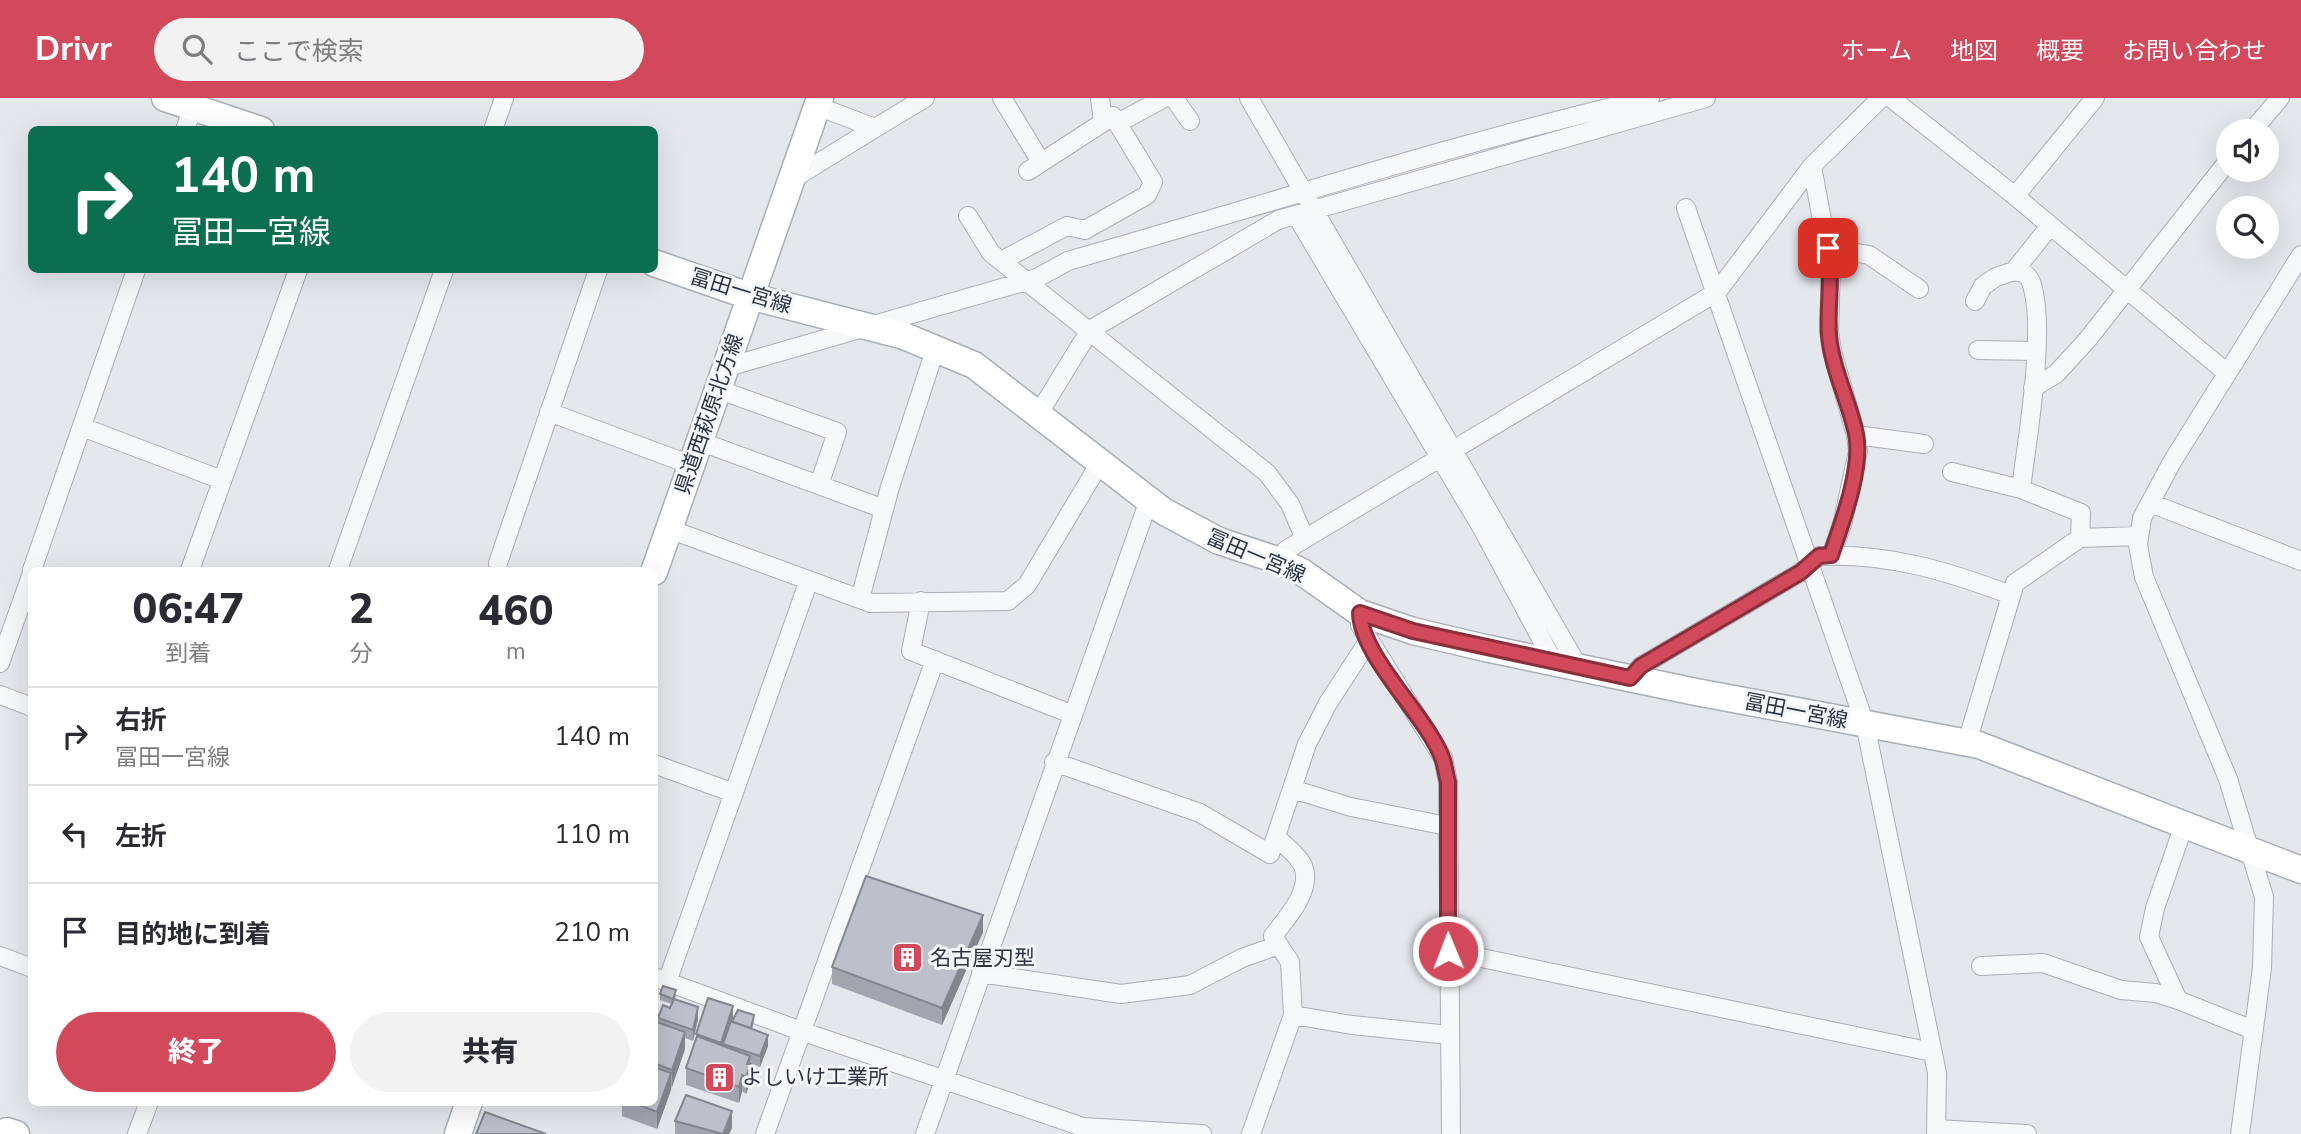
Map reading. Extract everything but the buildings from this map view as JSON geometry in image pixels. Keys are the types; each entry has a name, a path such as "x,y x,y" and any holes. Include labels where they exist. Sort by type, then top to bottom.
{"main road":[{"path":"165,98 191,111 246,126"},
{"name":"県道西萩原北方線","path":"656,567 819,102"},
{"name":"冨田一宮線","path":"658,265 749,296 867,326 936,347 994,377 1172,517 1219,541 1280,561 1303,572 1360,613 1413,631 1630,678 1967,743 2301,870"},
{"path":"458,1134 468,1106"},
{"path":"6,1134 7,1131 16,1134"}],"street":[{"path":"494,126 504,98"},
{"path":"791,180 925,98"},
{"path":"1002,98 1035,166 1110,122 1164,98"},
{"path":"1001,261 1066,226 1085,230 1147,195 1153,182 1110,122 1100,98"},
{"path":"1174,98 1190,121"},
{"path":"1249,98 1315,209 1483,530 1566,664"},
{"path":"721,378 867,326 1026,281 1068,261 1543,122 1650,98"},
{"path":"1039,412 1090,330 1278,220 1706,98"},
{"path":"1280,561 1286,550 1717,292 1812,166 1881,98"},
{"path":"2015,196 2095,98"},
{"path":"2262,119 2280,98"},
{"path":"1898,100 2227,373"},
{"path":"819,102 875,128"},
{"path":"1812,166 1831,269 1829,332 1832,351 1858,451 1843,521 1831,555"},
{"path":"2033,388 2056,373 2088,338 2216,176"},
{"path":"1686,208 1865,724 1937,1073 1936,1131 2027,1134"},
{"path":"1296,215 1445,454 1566,664"},
{"path":"968,216 991,253 1267,473 1290,504 1305,539"},
{"path":"2014,271 2050,226"},
{"path":"1828,248 1870,255 1919,289"},
{"path":"2240,1134 2265,916 2264,897 2253,852 2228,779 2144,577 2139,536 2142,518 2150,503 2227,373 2301,256"},
{"path":"1975,301 1983,286 1996,277 2014,271 2024,273 2031,281 2036,318 2035,351 2021,489"},
{"path":"34,567 135,273"},
{"path":"191,567 297,273"},
{"path":"339,567 443,273"},
{"path":"498,564 597,273"},
{"path":"860,599 884,509 936,347"},
{"path":"1978,350 2035,351"},
{"path":"721,378 837,432 819,485"},
{"path":"550,412 819,485 884,509"},
{"path":"82,427 222,480"},
{"path":"1856,435 1924,444"},
{"path":"669,528 871,603 1008,601 1027,585 1101,461"},
{"path":"1951,472 2021,489 2081,513 2080,538"},
{"path":"925,1134 1054,762 1149,500"},
{"path":"2150,503 2301,561"},
{"path":"1967,743 2014,583 2080,538 2139,536"},
{"path":"1630,678 1641,666 1801,572 1819,556 1903,562 1942,569 2011,595"},
{"path":"809,580 734,793 661,979 801,1031 1083,1127 1130,1132 1202,1134"},
{"path":"0,663 28,583"},
{"path":"921,601 911,651 1071,714"},
{"path":"1360,613 1360,625 1443,758 1448,782 1451,1134"},
{"path":"1054,762 1200,813 1270,854 1307,744 1328,703 1369,640"},
{"path":"765,1134 935,660"},
{"path":"0,695 28,706"},
{"path":"658,765 734,793"},
{"path":"1292,789 1351,807 1447,826"},
{"path":"2178,1000 2150,937 2155,908 2184,825"},
{"path":"1251,1134 1293,1015 1290,962 1273,936 1292,911 1305,886 1303,866 1276,837"},
{"path":"981,973 1121,994 1190,985 1242,958 1279,945"},
{"path":"1448,951 1932,1052"},
{"path":"0,956 28,966"},
{"path":"1981,966 2043,963 2120,990 2156,993 2178,1000 2253,1030"},
{"path":"1293,1015 1352,1025 1450,1035"},
{"path":"137,1134 148,1106"}],"place":[{"name":"名古屋刃型","path":"907,958"},
{"name":"よしいけ工業所","path":"719,1077"}],"route":[{"path":"1448,951 1448,782 1443,758 1376,653 1360,625 1360,613 1413,631 1630,678 1641,666 1801,572 1819,556 1831,555 1843,521 1858,451 1829,332 1831,269 1828,248"}]}
